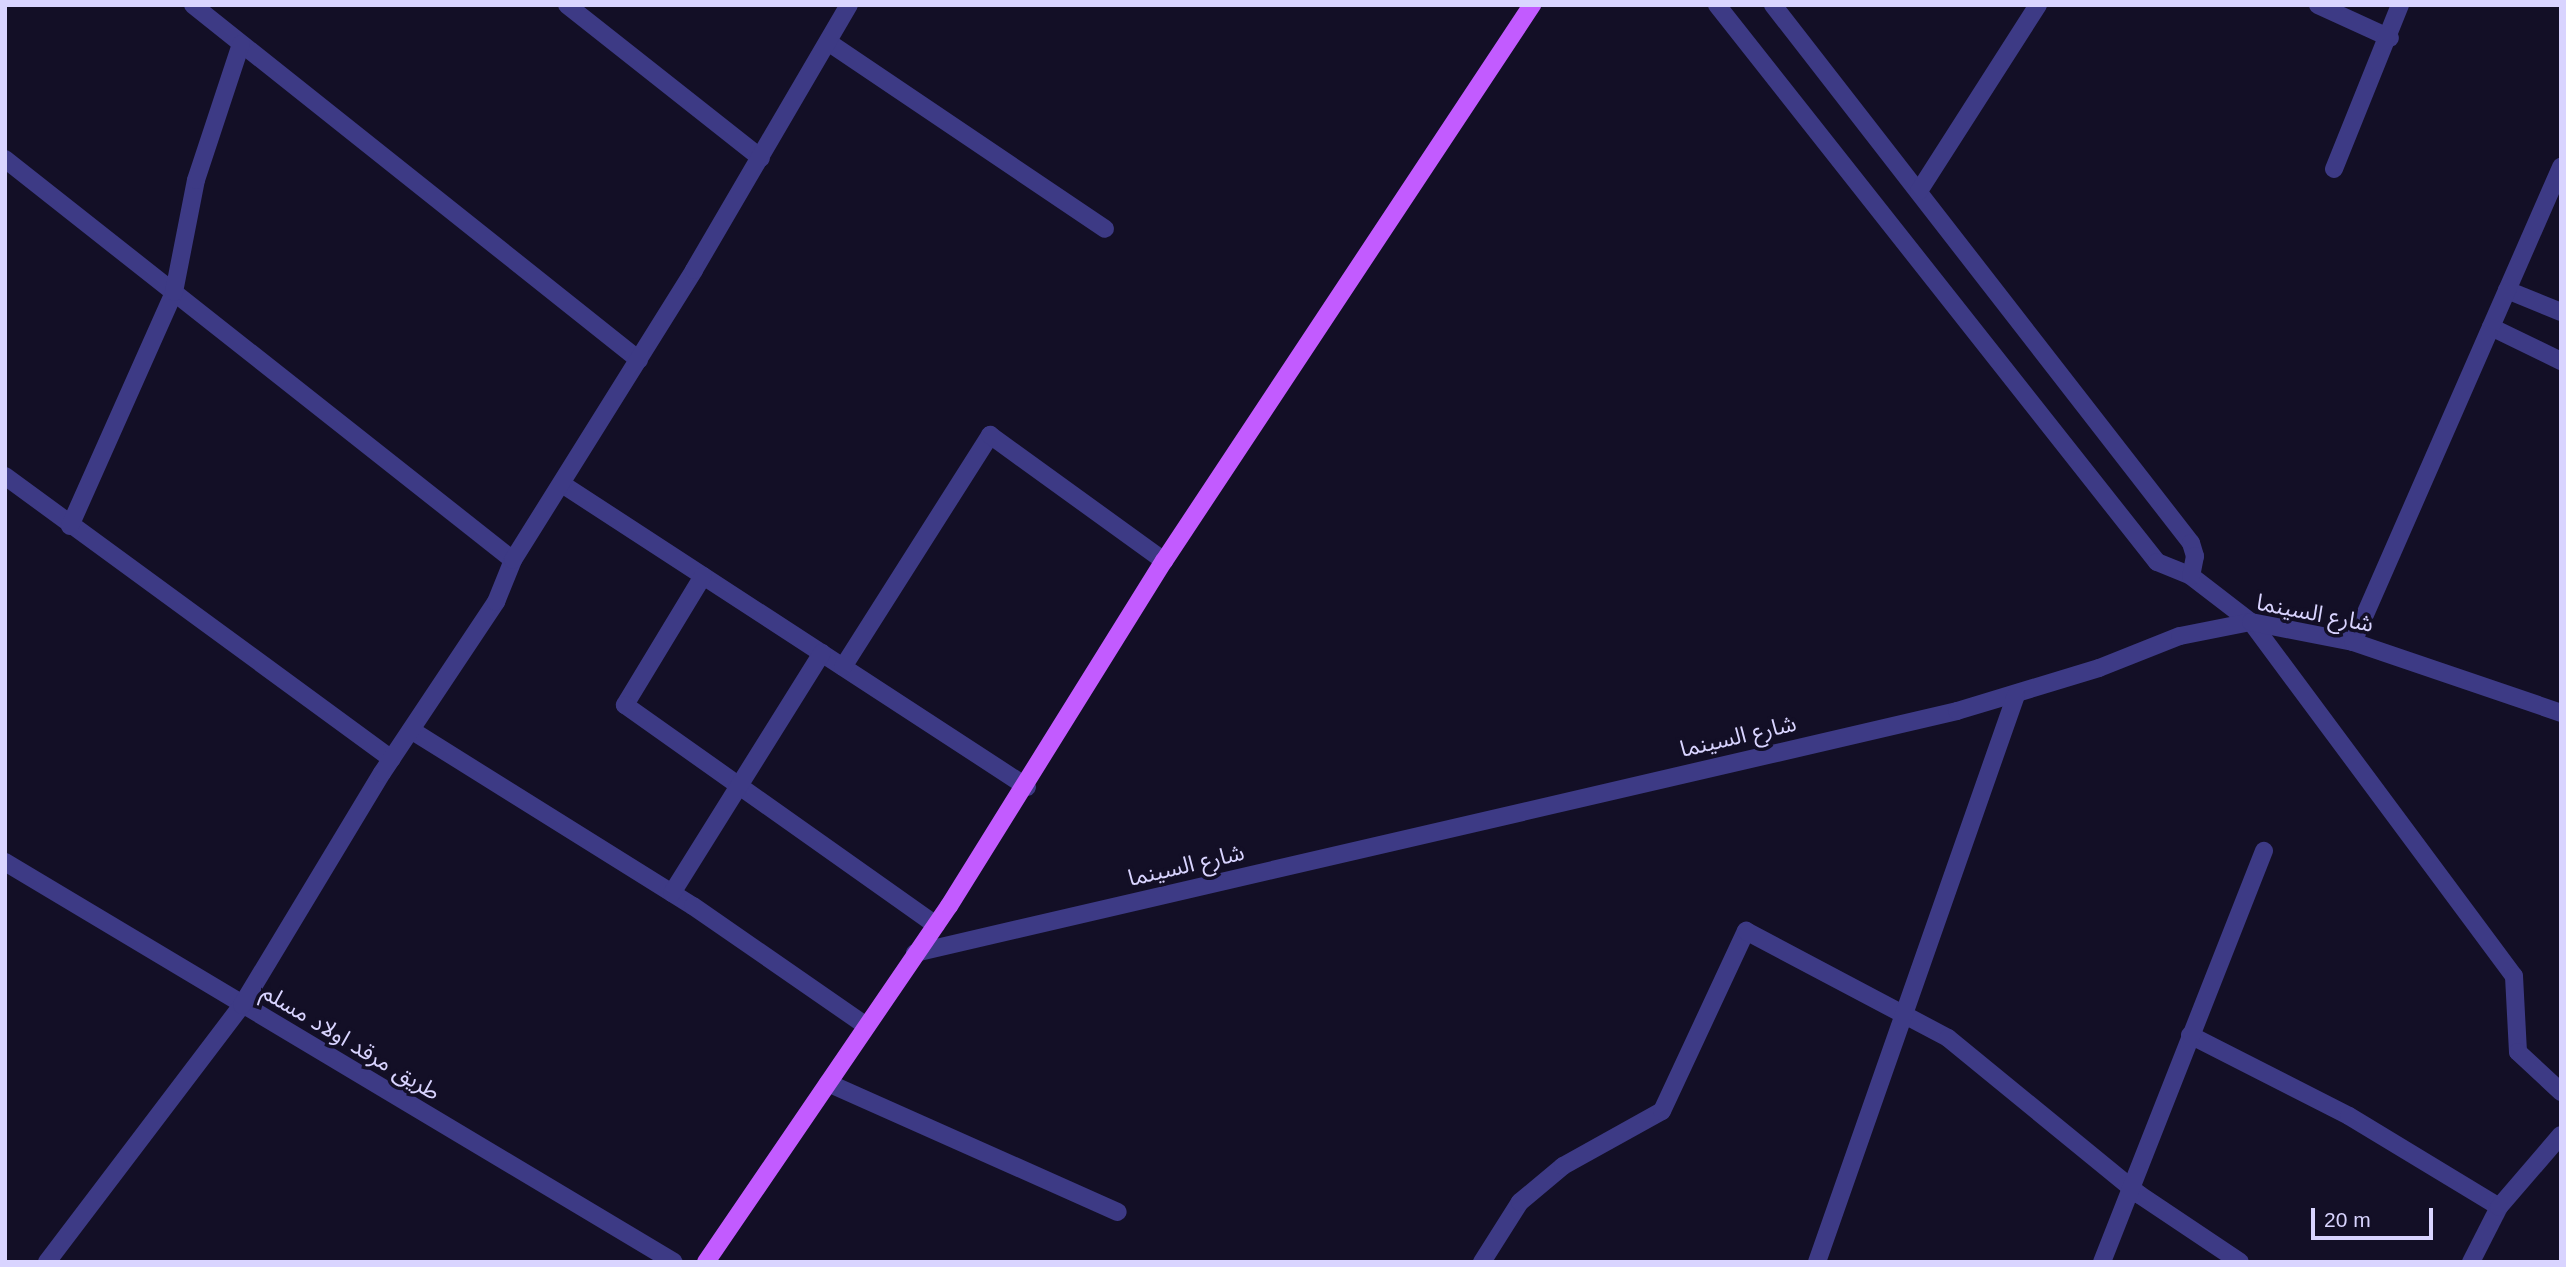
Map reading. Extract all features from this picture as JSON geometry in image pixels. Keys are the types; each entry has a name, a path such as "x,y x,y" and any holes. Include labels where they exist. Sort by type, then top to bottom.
{"main road":[{"path":"706,1262 1027,787 1164,561 1532,5"}],"street":[{"path":"193,5 639,360"},
{"path":"567,5 761,158"},
{"path":"47,1262 242,1006 391,760 496,602 513,560 639,360 761,158 849,5"},
{"path":"1717,5 2157,562 2192,576 2250,622 2514,976 2518,1052 2561,1092"},
{"path":"1773,5 2191,543 2195,556 2192,576"},
{"path":"1919,191 2038,5"},
{"path":"2318,5 2390,38"},
{"path":"2334,169 2390,38 2400,5"},
{"path":"828,42 1105,229"},
{"path":"70,526 174,292 196,180 242,44"},
{"path":"5,159 513,560"},
{"path":"2353,642 2561,167"},
{"path":"2507,290 2561,312"},
{"path":"2491,327 2561,362"},
{"path":"843,667 990,435 1164,561"},
{"path":"5,476 391,760"},
{"path":"562,484 1027,787"},
{"path":"703,576 625,705 936,925"},
{"name":"شارع السينما","path":"915,953 2016,695 2180,636 2250,622 2353,642 2561,713"},
{"path":"672,893 822,653"},
{"path":"1817,1262 2016,695"},
{"path":"411,730 672,893 866,1026"},
{"path":"2102,1262 2129,1186 2264,850"},
{"name":"طريق مرقد اولاد مسلم","path":"5,862 674,1262"},
{"path":"1482,1262 1520,1202 1563,1167 1662,1111 1746,931 1948,1038 2129,1186 2240,1262"},
{"path":"2190,1035 2349,1116 2498,1207"},
{"path":"828,1083 1118,1212"},
{"path":"2471,1262 2498,1207 2561,1135"}]}
